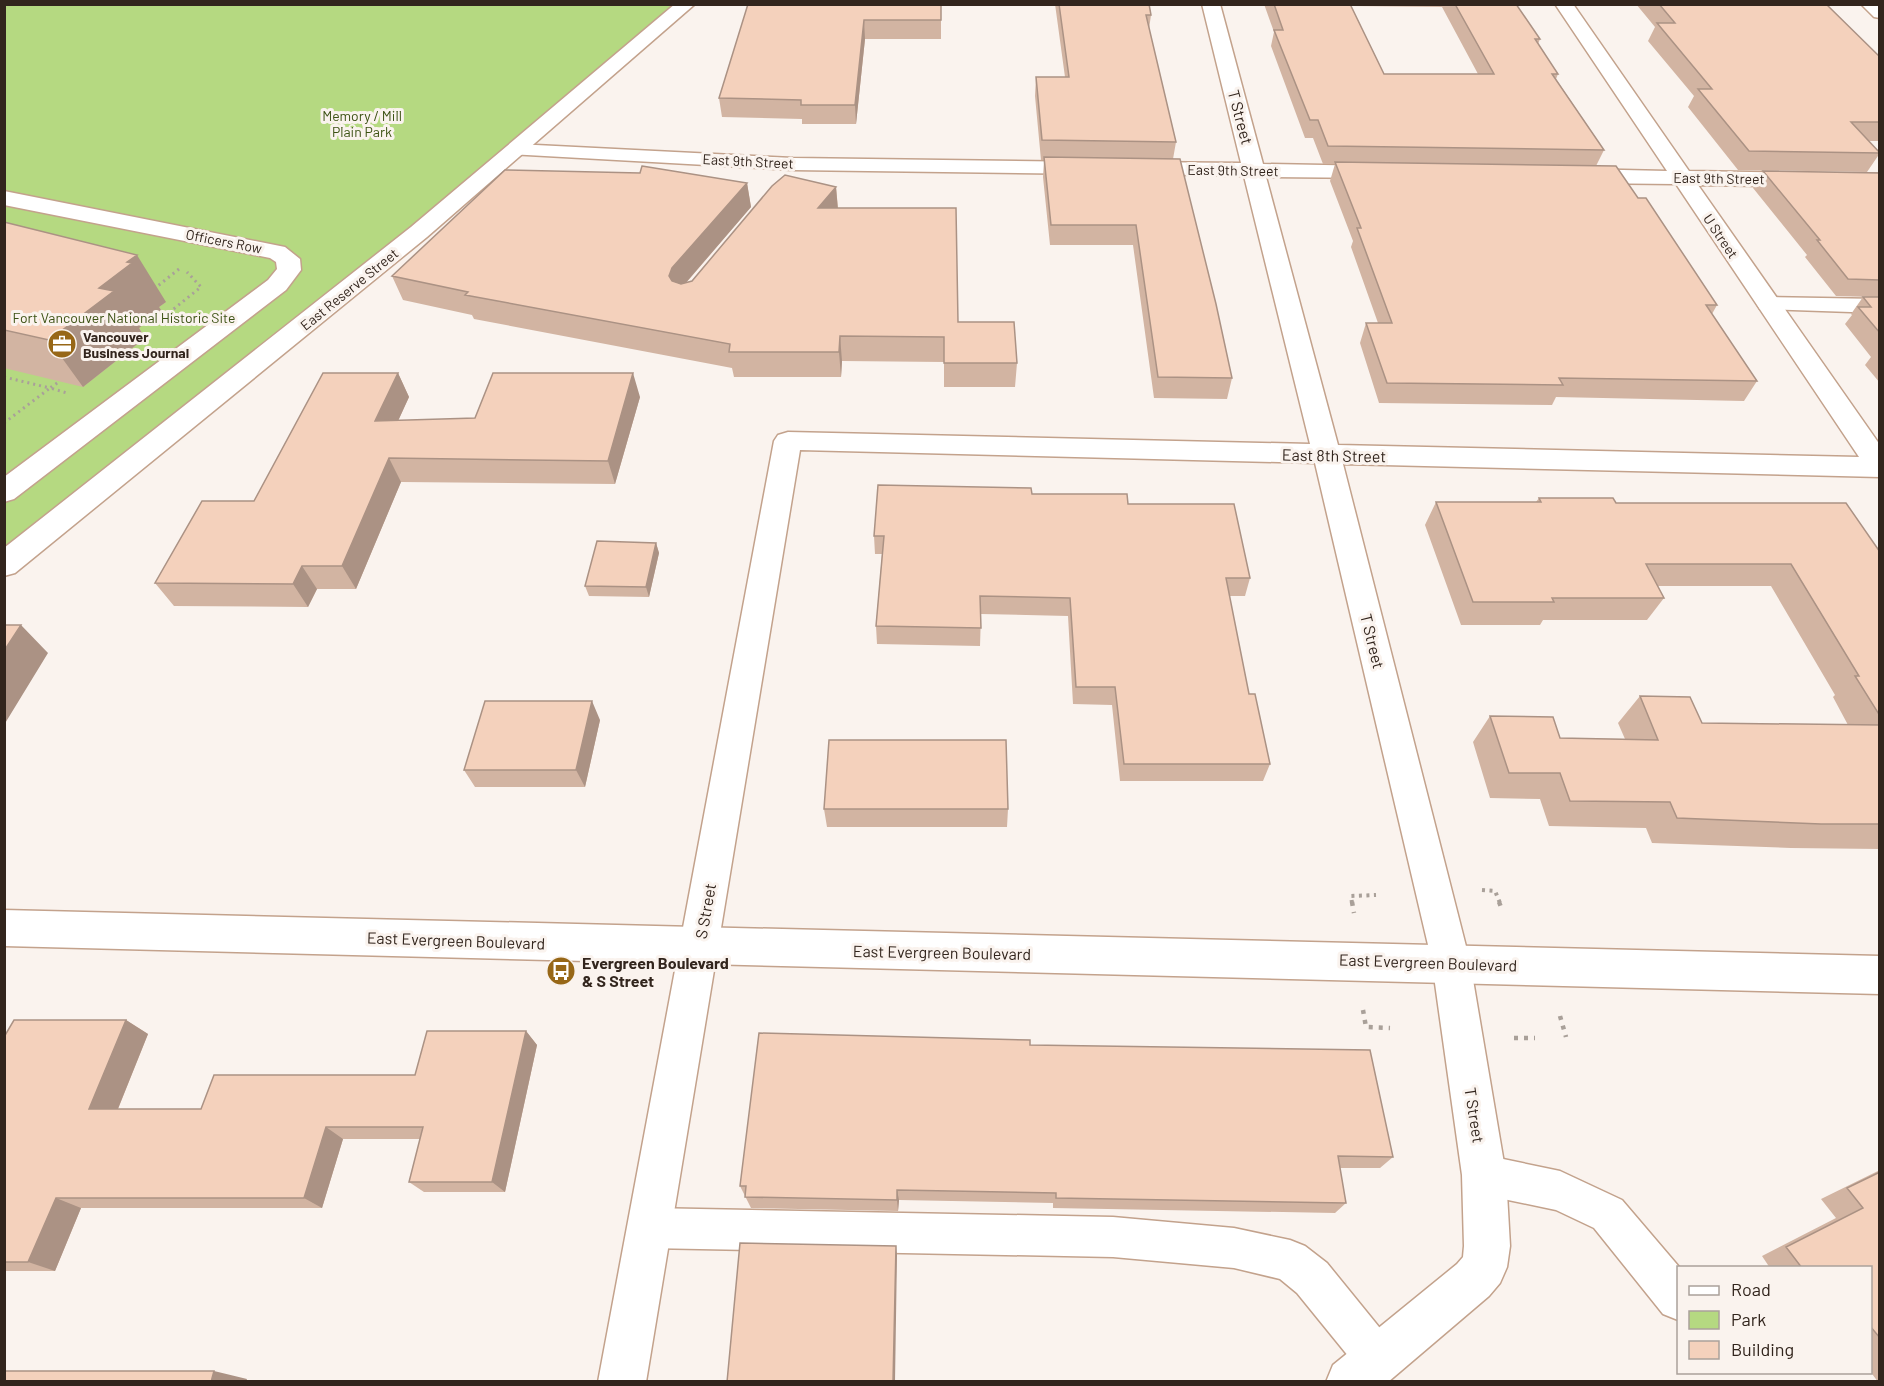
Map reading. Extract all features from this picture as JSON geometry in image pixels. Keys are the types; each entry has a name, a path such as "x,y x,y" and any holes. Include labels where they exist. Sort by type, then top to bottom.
{"street":[{"name":"East Reserve Street","path":"4,565 419,232 686,4"},
{"name":"T Street","path":"1211,4 1327,455 1451,962 1484,1175 1487,1246 1484,1267 1473,1280 1364,1370"},
{"name":"U Street","path":"1564,4 1880,467"},
{"path":"1870,4 1880,13"},
{"name":"East 9th Street","path":"516,150 793,164 1398,172"},
{"name":"East 9th Street","path":"1561,176 1880,181"},
{"name":"Officers Row","path":"4,198 277,252 288,259 289,270 277,285 4,492"},
{"name":"East 8th Street","path":"788,441 1880,467"},
{"name":"S Street","path":"622,1382 788,441"},
{"name":"East Evergreen Boulevard","path":"4,928 1451,962 1880,975"}],"lane":[{"path":"780,188 793,164"},
{"path":"1768,304 1880,306"},
{"path":"1484,1175 1560,1191 1608,1214 1677,1298"},
{"path":"648,1228 1113,1237 1234,1248 1290,1261 1312,1278 1364,1370"}],"path":[{"path":"154,289 182,267 170,265"},
{"path":"4,377 50,388 60,381"},
{"path":"4,423 18,413"},
{"path":"1472,890 1495,891 1501,908"},
{"path":"1354,917 1351,896 1376,895"},
{"path":"1361,1001 1366,1027 1390,1028"},
{"path":"1559,1012 1566,1037"},
{"path":"1514,1038 1535,1038"}],"green space":[{"name":"Memory / Mill Plain Park","path":"4,5 685,5 5,565"}],"building":[{"path":"748,4 941,4 941,20 864,20 855,105 801,105 801,100 719,98"},
{"path":"1059,4 1149,4 1151,15 1146,15 1176,142 1042,140 1036,77 1069,77"},
{"path":"1274,4 1350,4 1384,74 1494,74 1455,4 1516,4 1540,39 1535,39 1558,74 1552,74 1604,150 1328,146 1318,120 1310,120 1274,30 1283,30"},
{"path":"1659,4 1826,4 1880,57 1880,122 1851,122 1880,153 1749,151 1698,89 1712,89 1657,23 1675,23"},
{"path":"1044,157 1180,159 1232,378 1158,377 1136,225 1051,225"},
{"path":"1335,162 1616,166 1638,198 1646,198 1717,305 1706,305 1757,381 1559,378 1563,385 1387,383 1366,323 1392,323 1357,228 1361,228"},
{"path":"642,166 747,183 672,268 669,276 672,281 681,284 692,281 772,186 785,175 836,187 818,208 956,208 958,322 1014,322 1017,363 944,363 944,337 840,336 839,352 729,352 730,344 465,295 468,292 392,276 505,170 640,173"},
{"path":"1763,171 1880,173 1880,280 1848,279 1817,240 1820,240"},
{"path":"4,222 137,255 127,262 132,263 99,288 114,291 49,340 4,330"},
{"path":"1863,297 1880,297 1880,333 1858,307 1871,307"},
{"path":"323,373 398,373 375,421 475,418 493,373 633,373 608,461 389,458 342,566 302,566 293,584 155,583 202,501 254,501"},
{"path":"878,485 1031,488 1032,494 1127,494 1128,504 1234,504 1250,578 1226,578 1249,694 1255,694 1270,764 1124,764 1115,687 1076,687 1070,598 980,596 981,628 876,626 884,536 874,536"},
{"path":"1539,498 1613,498 1616,503 1846,503 1880,552 1880,716 1855,676 1859,676 1791,564 1646,564 1664,598 1552,598 1554,602 1473,602 1436,502 1541,502"},
{"path":"597,541 656,543 646,587 585,586"},
{"path":"4,625 21,625 4,651"},
{"path":"1640,696 1690,697 1702,723 1880,725 1880,824 1677,818 1670,802 1570,801 1560,773 1509,773 1490,716 1553,717 1560,738 1658,740"},
{"path":"485,701 592,701 576,770 464,770"},
{"path":"829,740 1006,740 1008,809 824,809"},
{"path":"14,1020 126,1020 89,1109 201,1109 214,1075 415,1075 427,1031 526,1031 492,1182 409,1182 423,1127 326,1127 304,1198 56,1198 28,1262 4,1262 4,1037"},
{"path":"759,1033 1030,1040 1030,1045 1370,1050 1393,1157 1338,1156 1346,1203 1056,1198 1056,1193 897,1190 897,1200 745,1197 746,1186 740,1186"},
{"path":"1880,1172 1880,1338 1872,1328 1872,1266 1800,1266 1786,1247 1863,1208 1847,1188"},
{"path":"740,1243 896,1246 893,1382 727,1382"},
{"path":"4,1371 214,1371 211,1382 4,1382"}],"place":[{"name":"Vancouver Business Journal","path":"62,344"},
{"name":"Evergreen Boulevard & S Street","path":"561,971"}],"park label":[{"name":"Fort Vancouver National Historic Site","path":"124,317"}]}
